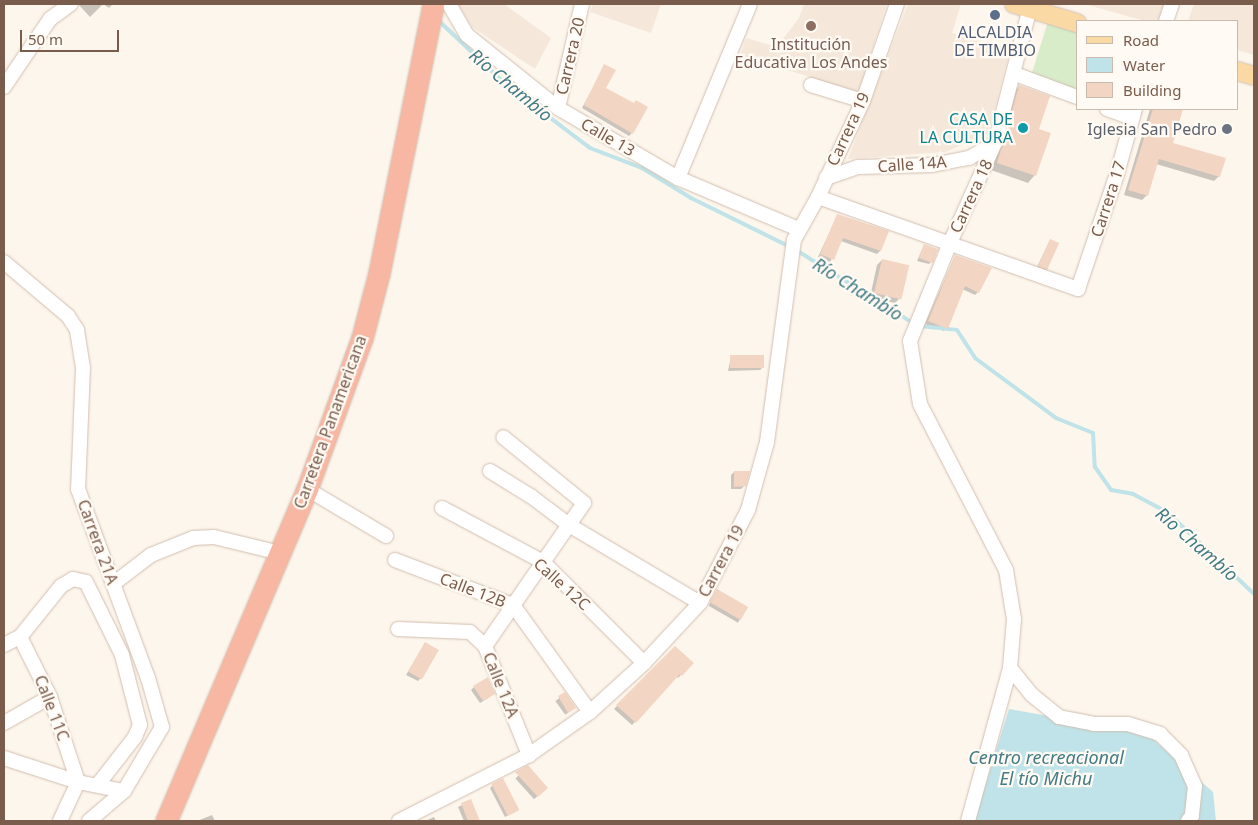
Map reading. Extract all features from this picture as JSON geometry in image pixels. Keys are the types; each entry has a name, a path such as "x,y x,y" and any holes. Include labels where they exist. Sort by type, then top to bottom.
{"highway":[{"name":"Carretera Panamericana","path":"166,821 307,489 362,338 379,273 433,4"}],"main road":[{"path":"1025,5 1076,23"},
{"path":"1238,71 1254,76"}],"street":[{"path":"4,88 50,19 71,4"},
{"name":"Calle 13","path":"449,4 467,35 558,108 678,178 796,234"},
{"name":"Carrera 20","path":"558,108 582,4"},
{"path":"678,178 750,4"},
{"name":"Carrera 19","path":"399,821 529,755 590,712 644,663 700,603 748,510 767,442 791,255 796,234 818,197 863,101 897,4"},
{"path":"1166,20 1172,4"},
{"name":"Carrera 18","path":"1010,668 1014,618 1006,570 920,404 910,341 950,243 995,143 1015,74 1025,5"},
{"path":"1015,74 1076,97"},
{"path":"811,85 863,101"},
{"path":"1114,110 1133,113"},
{"name":"Carrera 17","path":"950,243 1078,289 1118,174 1133,113"},
{"name":"Calle 14A","path":"826,178 858,167 932,165 969,158 995,143"},
{"path":"818,197 950,243"},
{"name":"Carrera 21A","path":"4,262 68,316 77,330 83,367 78,489 148,678 162,727 124,791 89,821"},
{"path":"485,646 584,503 503,437"},
{"path":"490,471 569,525 700,603"},
{"path":"307,489 386,536"},
{"name":"Calle 12C","path":"442,508 543,562 644,663"},
{"path":"113,584 151,555 193,538 214,537 280,553"},
{"name":"Calle 12B","path":"395,560 513,605 590,712"},
{"path":"4,645 20,637 61,586 73,578 86,582 122,655 140,725 135,737 99,783"},
{"name":"Calle 12A","path":"398,629 470,632 485,646 529,755"},
{"name":"Calle 11C","path":"20,637 50,697 78,782"},
{"path":"968,821 1010,668"},
{"path":"1010,668 1032,695 1059,717 1094,724 1128,724 1160,734 1181,755 1195,786 1192,816 1188,821"},
{"path":"4,723 50,697"},
{"path":"4,758 78,782 99,783 124,791"},
{"path":"60,821 78,782"}],"shaded area":[{"path":"458,4 504,4 551,38 535,69 472,27"},
{"path":"593,4 661,4 651,33 590,12"},
{"path":"804,4 887,4 858,93 794,72 739,59 746,38 777,47 799,18"},
{"path":"908,4 961,4 952,33 1010,50 988,134 945,152 848,159"},
{"path":"1084,4 1166,4 1160,20 1141,20"},
{"path":"1194,4 1254,4 1254,55 1238,50 1238,20 1188,20"}],"green space":[{"path":"1049,18 1076,25 1076,90 1031,76"}],"water":[{"name":"Centro recreacional El tío Michu","path":"1009,709 1146,733 1213,792 1216,821 974,821"}],"building":[{"path":"604,64 616,70 606,88 634,103 636,100 648,107 633,134 584,105"},
{"name":"CASA DE LA CULTURA","path":"1019,85 1050,96 1039,129 1051,133 1036,176 997,163"},
{"path":"1153,110 1183,110 1173,143 1226,158 1220,177 1159,159 1148,196 1128,190"},
{"path":"837,214 889,231 881,251 843,238 834,260 820,254"},
{"path":"1050,239 1059,243 1047,270 1038,266"},
{"path":"924,244 938,249 933,263 919,258"},
{"path":"955,255 992,268 979,293 965,286 948,329 928,321"},
{"path":"882,259 909,265 901,299 874,293"},
{"path":"730,355 764,355 764,368 730,368"},
{"path":"734,471 750,471 746,486 734,487"},
{"path":"717,589 748,607 741,620 710,602"},
{"path":"425,642 439,650 422,679 408,671"},
{"path":"675,646 694,663 682,676 680,674 636,723 616,705"},
{"path":"488,677 495,694 483,701 473,686"},
{"path":"565,692 576,708 568,713 558,696"},
{"path":"528,765 548,788 538,797 515,772"},
{"path":"503,778 519,810 508,816 491,784"},
{"path":"471,799 480,821 468,821 461,803"}],"waterway":[{"name":"Río Chambío","path":"438,20 503,82 590,148 642,168 691,198 790,247"},
{"name":"Río Chambío","path":"796,250 913,323"},
{"name":"Río Chambío","path":"920,326 957,330 975,358 1056,418 1093,433 1095,467 1111,490 1133,494 1167,512 1254,594"}],"place":[{"name":"ALCALDIA DE TIMBIO","path":"995,15"},
{"name":"Institución Educativa Los Andes","path":"811,26"},
{"name":"CASA DE LA CULTURA","path":"1023,128"},
{"name":"Iglesia San Pedro","path":"1227,129"}]}
